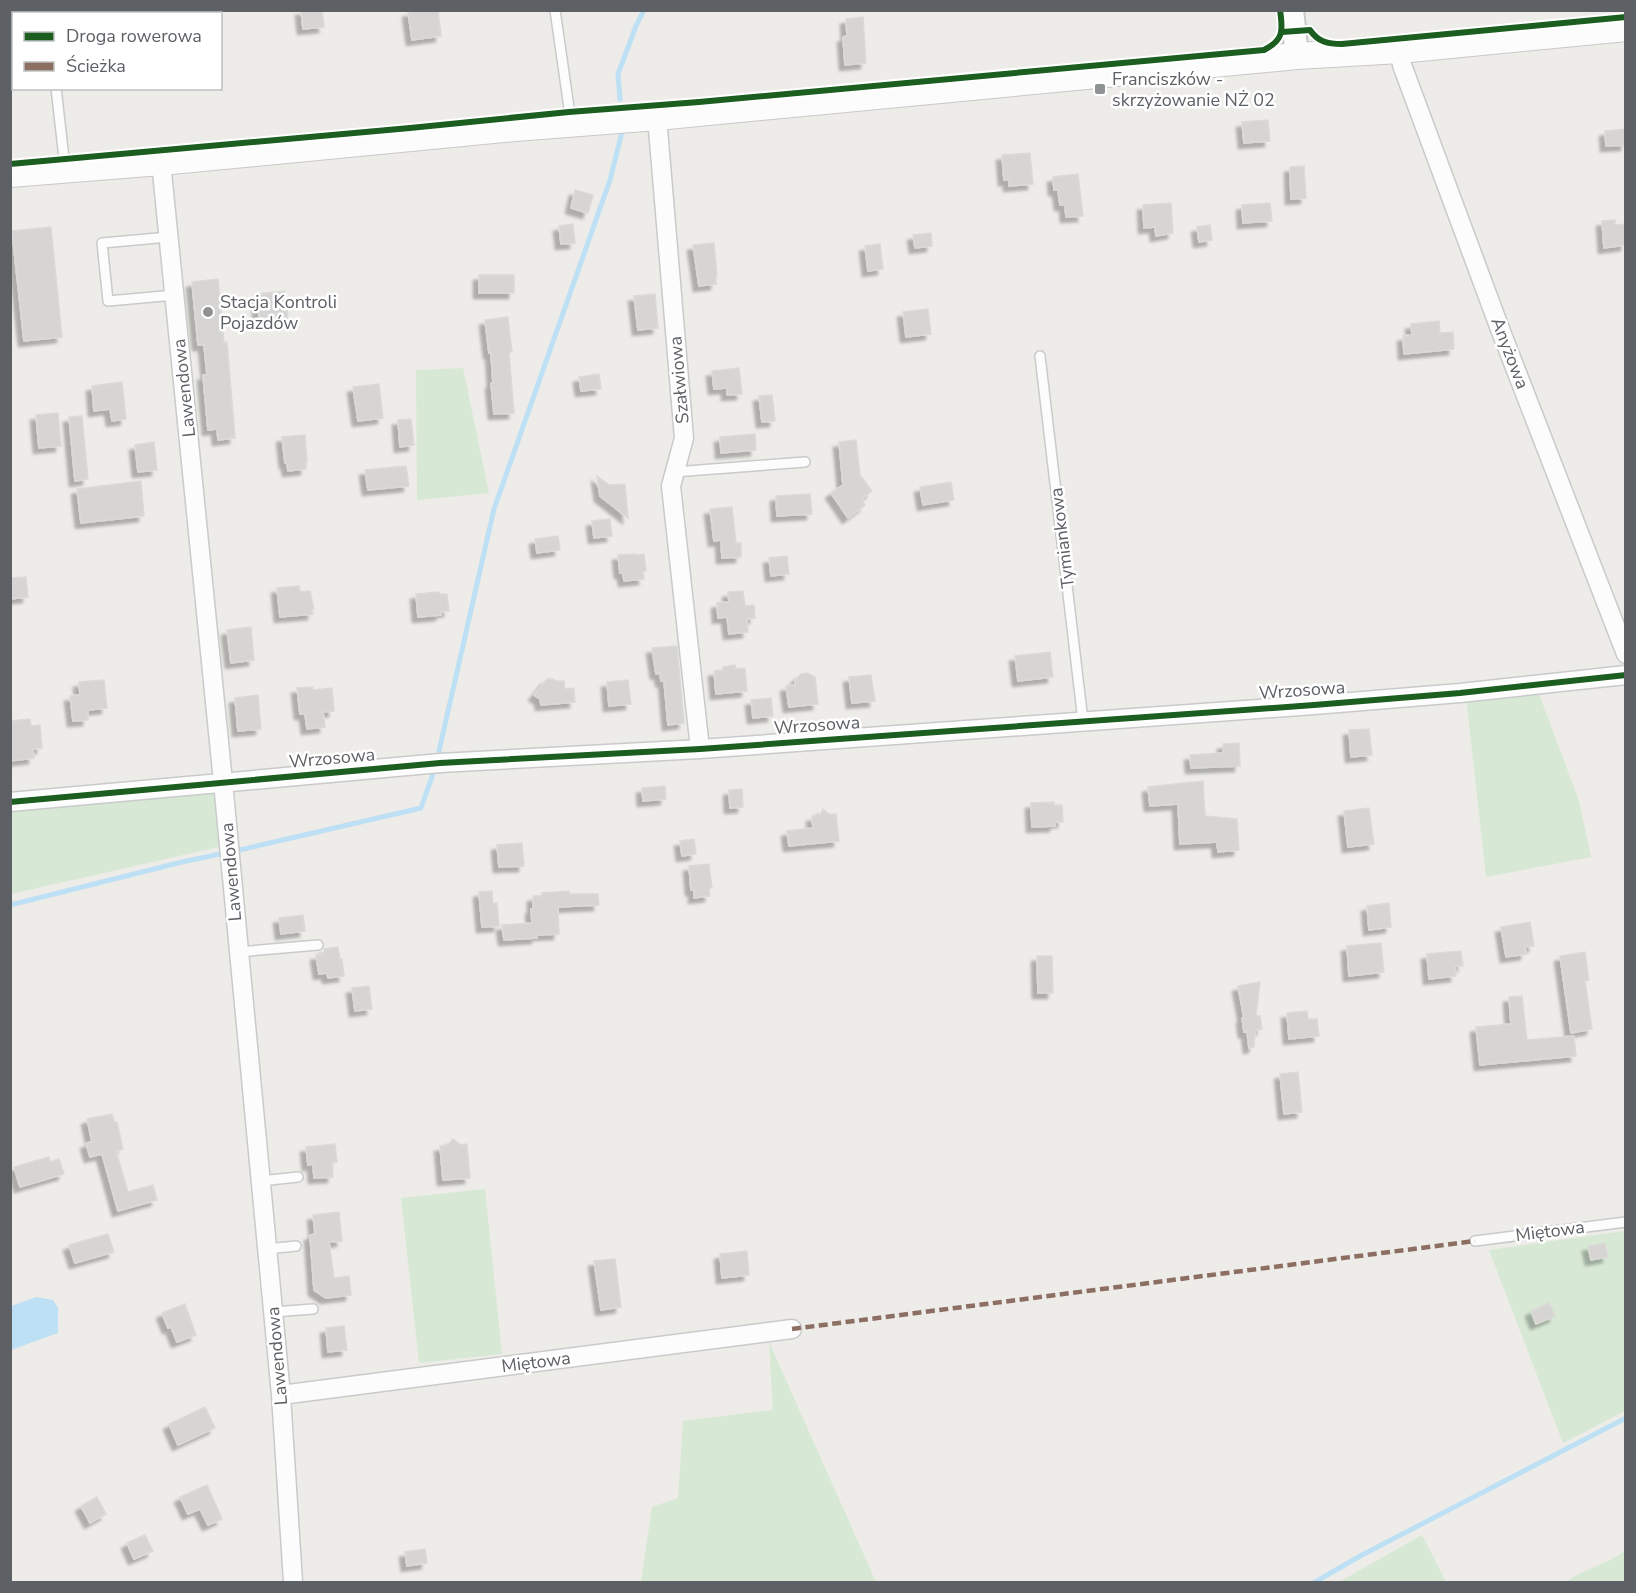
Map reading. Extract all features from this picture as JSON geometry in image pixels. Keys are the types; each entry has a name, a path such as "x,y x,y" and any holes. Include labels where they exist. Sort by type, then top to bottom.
{"main road":[{"path":"10,174 1626,28"}],"street":[{"path":"1292,10 1297,56"},
{"name":"Anyżowa","path":"1400,50 1402,65 1500,329 1626,654"},
{"name":"Szałwiowa","path":"657,117 684,438 671,486 700,749"},
{"name":"Lawendowa","path":"161,162 281,1395 293,1582"},
{"name":"Wrzosowa","path":"10,802 440,763 700,749 1083,721 1460,693 1626,675"},
{"name":"Miętowa","path":"281,1395 792,1329"}],"lane":[{"path":"555,10 571,124"},
{"path":"56,90 65,169"},
{"path":"169,237 102,243 108,301 175,295"},
{"name":"Tymiankowa","path":"1040,356 1083,721"},
{"path":"674,472 805,462"},
{"path":"238,952 318,945"},
{"path":"260,1181 298,1177"},
{"name":"Miętowa","path":"1474,1241 1626,1222"},
{"path":"267,1249 296,1246"},
{"path":"273,1312 313,1309"}],"green space":[{"path":"463,368 489,493 417,500 416,370"},
{"path":"1539,694 1579,801 1591,857 1486,877 1466,697"},
{"path":"219,786 223,846 11,894 10,806"},
{"path":"485,1189 502,1354 419,1363 401,1198"},
{"path":"1625,1231 1625,1411 1563,1443 1489,1250"},
{"path":"769,1342 876,1582 641,1582 652,1507 678,1498 683,1421 773,1410"},
{"path":"1422,1535 1446,1582 1339,1582"},
{"path":"1625,1551 1625,1582 1566,1582 1611,1560"}],"water":[{"path":"36,1297 53,1300 58,1308 58,1333 11,1350 11,1306"}],"building":[{"path":"301,10 322,10 324,27 303,29"},
{"path":"438,10 441,36 412,40 408,12"},
{"path":"863,17 866,63 845,65 843,37 847,36 846,19"},
{"path":"1268,120 1270,141 1244,143 1242,122"},
{"path":"1626,129 1626,145 1606,146 1605,131"},
{"path":"1030,153 1033,184 1009,186 1009,180 1004,180 1002,155"},
{"path":"1304,166 1306,198 1291,199 1290,167"},
{"path":"1078,174 1083,216 1066,217 1065,205 1060,205 1058,190 1054,190 1053,177"},
{"path":"575,190 593,195 588,213 571,208"},
{"path":"1171,203 1173,233 1156,236 1155,227 1144,228 1143,205"},
{"path":"1270,203 1272,221 1243,223 1242,205"},
{"path":"1615,220 1615,225 1626,224 1626,245 1604,248 1602,221"},
{"path":"573,224 575,243 561,244 559,226"},
{"path":"1210,225 1212,240 1199,242 1197,227"},
{"path":"51,227 62,337 24,341 12,231"},
{"path":"931,233 932,246 915,248 913,235"},
{"path":"714,243 716,284 699,286 693,245"},
{"path":"880,244 883,269 868,271 865,246"},
{"path":"479,275 514,275 514,293 479,293"},
{"path":"218,279 224,343 227,342 235,438 218,440 217,429 208,430 203,375 207,375 204,345 198,345 192,282"},
{"path":"285,291 286,299 290,302 287,307 288,319 271,321 270,317 259,318 257,294"},
{"path":"655,294 658,328 638,330 634,296"},
{"path":"928,309 931,334 906,337 903,312"},
{"path":"508,317 512,352 509,352 514,413 494,414 491,353 489,353 485,320"},
{"path":"1439,321 1440,333 1453,332 1454,349 1404,354 1403,336 1412,335 1411,324"},
{"path":"739,368 742,394 727,395 727,388 714,389 712,371"},
{"path":"599,374 601,389 581,391 579,377"},
{"path":"122,382 126,419 112,421 110,409 94,411 92,386"},
{"path":"379,384 383,418 358,421 353,387"},
{"path":"772,395 775,421 762,422 759,396"},
{"path":"58,413 61,446 39,448 36,415"},
{"path":"82,416 88,479 75,481 69,417"},
{"path":"411,419 414,445 400,447 398,420"},
{"path":"755,434 756,450 721,453 720,437"},
{"path":"305,435 306,469 288,471 282,437"},
{"path":"856,440 860,475 872,491 861,499 865,505 848,518 831,493 843,485 839,442"},
{"path":"154,442 157,470 138,472 135,445"},
{"path":"406,466 409,486 368,490 365,470"},
{"path":"597,476 609,485 625,484 628,518 600,496"},
{"path":"141,481 144,516 81,523 77,489"},
{"path":"951,482 954,500 923,505 920,487"},
{"path":"810,494 812,514 777,516 776,496"},
{"path":"732,507 736,543 741,543 741,557 722,558 721,540 714,541 710,509"},
{"path":"610,519 612,536 594,538 592,521"},
{"path":"558,536 560,550 537,553 535,539"},
{"path":"644,554 646,571 643,571 644,579 624,581 623,573 620,573 618,555"},
{"path":"787,556 789,574 771,576 769,558"},
{"path":"26,577 28,597 10,599 10,578"},
{"path":"299,586 300,592 310,591 313,614 280,617 277,588"},
{"path":"743,591 745,606 754,605 755,618 747,619 748,632 729,634 727,617 718,618 717,603 729,602 728,592"},
{"path":"439,592 439,594 447,594 449,611 441,612 441,615 418,617 416,594"},
{"path":"251,627 254,660 231,663 227,630"},
{"path":"677,646 684,723 668,725 664,681 661,681 660,673 656,674 652,648"},
{"path":"1050,652 1053,677 1018,681 1015,656"},
{"path":"735,665 736,669 745,668 747,691 716,694 714,671"},
{"path":"807,673 815,677 818,704 789,707 786,686 795,685 795,680 801,674"},
{"path":"871,675 875,701 852,703 849,677"},
{"path":"547,679 564,681 565,689 574,688 575,702 541,705 540,699 534,695"},
{"path":"104,680 107,708 88,710 88,720 73,721 70,696 80,695 79,682"},
{"path":"628,680 631,704 609,706 607,682"},
{"path":"313,687 313,690 332,688 334,711 323,712 325,727 307,729 305,714 300,714 297,688"},
{"path":"258,695 261,729 238,731 235,698"},
{"path":"771,698 773,716 753,718 751,700"},
{"path":"30,719 31,726 40,725 42,748 33,749 34,758 10,761 10,721"},
{"path":"1369,729 1372,755 1351,757 1349,730"},
{"path":"1239,743 1240,766 1191,768 1190,755 1223,753 1223,744"},
{"path":"1203,781 1205,816 1237,819 1239,850 1218,852 1217,842 1180,844 1178,804 1150,806 1148,787"},
{"path":"665,786 666,799 643,801 642,788"},
{"path":"742,789 743,807 730,808 729,790"},
{"path":"1054,802 1054,805 1062,805 1063,822 1055,822 1055,826 1032,827 1031,803"},
{"path":"1369,808 1374,844 1348,847 1344,811"},
{"path":"823,809 829,814 836,814 839,841 789,846 787,831 813,828 812,816 820,816"},
{"path":"694,839 696,854 682,856 680,841"},
{"path":"522,843 524,866 499,867 497,845"},
{"path":"709,864 712,888 709,888 710,896 694,898 689,866"},
{"path":"492,891 493,904 497,903 499,926 482,927 479,892"},
{"path":"569,891 569,894 598,894 599,905 558,907 559,934 504,940 502,925 532,923 533,896"},
{"path":"1389,903 1391,927 1369,930 1367,906"},
{"path":"303,915 305,931 281,934 279,918"},
{"path":"1530,922 1534,946 1525,947 1526,954 1506,957 1501,927"},
{"path":"1381,943 1384,972 1349,976 1347,946"},
{"path":"338,947 344,976 328,978 327,973 319,974 316,955 325,954 324,949"},
{"path":"1461,951 1463,966 1455,966 1456,976 1429,979 1427,954"},
{"path":"1585,952 1589,980 1585,981 1592,1029 1571,1033 1560,956"},
{"path":"1037,956 1052,956 1053,993 1038,993"},
{"path":"1260,982 1256,1016 1260,1016 1262,1029 1255,1030 1254,1047 1249,1048 1247,1031 1244,1032 1242,1018 1244,1018 1238,986"},
{"path":"369,986 372,1009 355,1011 352,988"},
{"path":"1522,996 1527,1040 1574,1036 1576,1056 1480,1065 1476,1027 1511,1024 1509,997"},
{"path":"1307,1011 1308,1019 1317,1019 1319,1036 1289,1039 1287,1013"},
{"path":"1298,1072 1302,1112 1284,1114 1280,1074"},
{"path":"112,1114 114,1122 117,1122 123,1149 116,1151 128,1192 153,1185 157,1200 118,1211 102,1154 90,1157 86,1143 92,1142 87,1119"},
{"path":"453,1139 461,1145 467,1144 470,1178 443,1180 440,1146 447,1146"},
{"path":"335,1144 337,1162 332,1162 333,1177 314,1178 313,1164 308,1165 306,1147"},
{"path":"49,1157 50,1162 59,1159 64,1174 20,1187 14,1167"},
{"path":"339,1212 342,1241 329,1242 334,1278 349,1276 351,1295 326,1298 314,1290 310,1235 315,1234 313,1215"},
{"path":"108,1234 114,1252 75,1263 69,1245"},
{"path":"1605,1243 1608,1257 1591,1260 1588,1246"},
{"path":"747,1251 749,1275 722,1278 720,1254"},
{"path":"615,1259 621,1307 601,1310 594,1261"},
{"path":"1549,1303 1555,1316 1536,1324 1531,1311"},
{"path":"185,1304 196,1335 177,1342 162,1313"},
{"path":"344,1326 347,1350 328,1352 326,1328"},
{"path":"205,1407 215,1428 178,1445 169,1424"},
{"path":"207,1485 222,1519 208,1525 200,1509 188,1514 180,1497"},
{"path":"97,1497 106,1514 90,1523 81,1506"},
{"path":"145,1535 153,1551 134,1559 127,1543"},
{"path":"425,1549 427,1563 407,1566 405,1552"}],"waterway":[{"path":"620,99 618,74 644,10"},
{"path":"439,751 494,509 610,180 622,132"},
{"path":"10,905 182,862 421,808 434,771"},
{"path":"1315,1582 1362,1555 1626,1418"}],"marked path":[{"path":"792,1329 1475,1241"}],"cycle path":[{"path":"10,164 1264,50 1271,46 1281,34 1280,10"},
{"path":"1282,32 1310,30 1324,42 1342,44 1626,17"},
{"path":"10,802 440,763 700,749 1314,705 1460,693 1626,675"}],"place":[{"name":"Franciszków - skrzyżowanie NŻ 02","path":"1100,89"},
{"name":"Stacja Kontroli Pojazdów","path":"208,312"}]}
